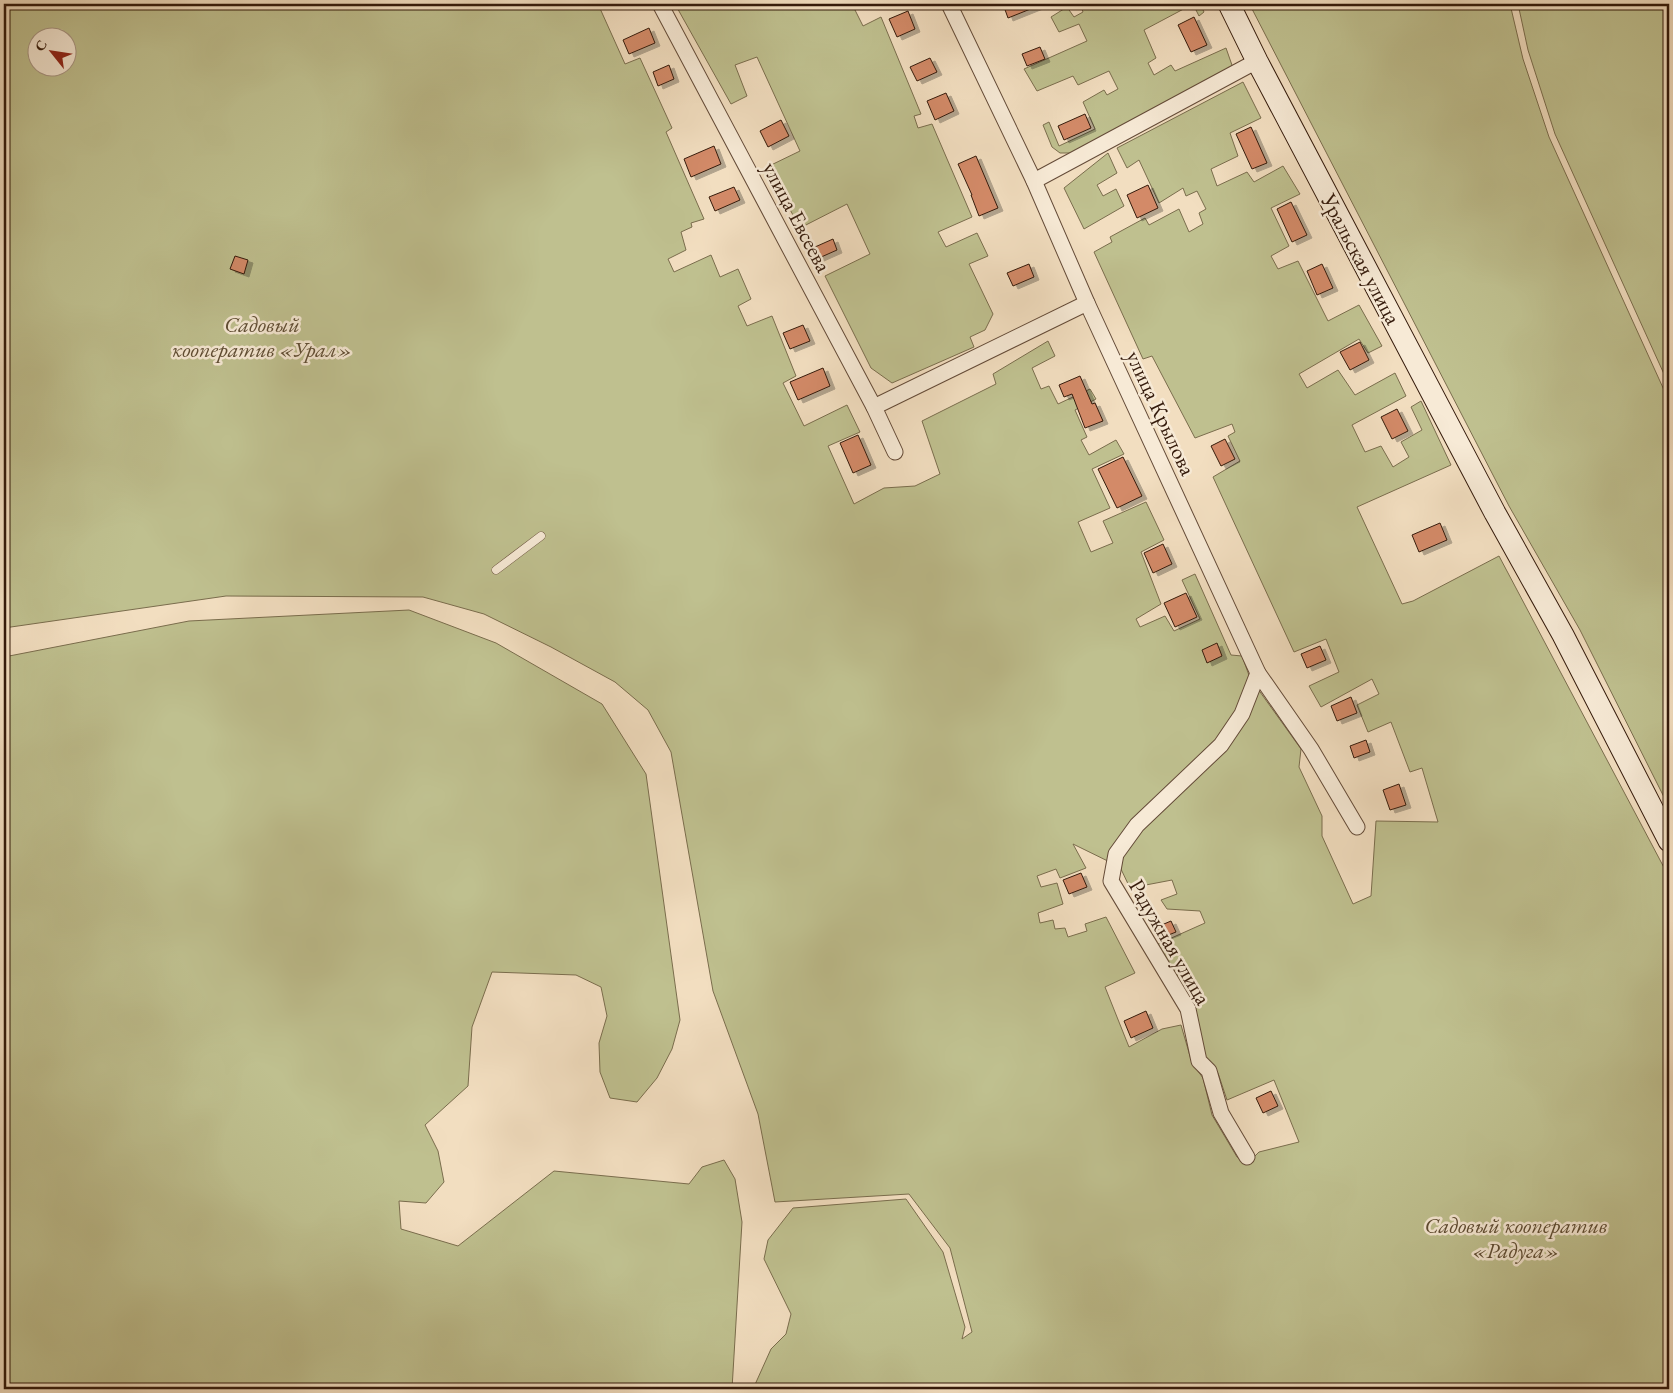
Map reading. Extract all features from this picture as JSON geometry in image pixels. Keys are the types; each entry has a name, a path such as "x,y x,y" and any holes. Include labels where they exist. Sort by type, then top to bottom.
{"main road":[{"name":"Уральская улица","path":"1228,4 1495,513 1563,635 1669,841"}],"street":[{"name":"улица Евсеева","path":"660,4 874,407 895,452"},
{"name":"улица Крылова","path":"949,4 1034,181 1087,303 1258,673 1311,749 1357,827"},
{"path":"1034,181 1257,61"},
{"path":"874,407 1087,303"},
{"name":"Радужная улица","path":"1247,1158 1221,1113 1209,1071 1199,1061 1188,1009 1111,881 1116,854 1138,825 1221,745 1242,714 1258,673"}],"lane":[{"path":"496,570 541,536"}],"green space":[{"path":"4,4 598,4 625,64 640,58 672,128 666,132 704,219 691,223 692,227 681,232 686,250 668,259 674,272 711,255 720,277 738,269 751,299 738,306 747,326 772,316 796,376 783,383 804,426 847,405 860,432 828,446 854,504 884,488 915,486 940,474 922,421 996,384 993,374 1048,341 1055,356 1032,368 1041,389 1049,386 1058,404 1090,389 1096,399 1075,410 1087,437 1081,440 1089,455 1116,440 1124,454 1092,469 1110,508 1078,522 1091,552 1113,543 1103,521 1146,502 1164,540 1141,552 1161,604 1136,619 1140,627 1165,616 1174,631 1200,619 1182,580 1195,574 1231,655 1242,656 1250,678 1301,749 1299,767 1322,816 1322,836 1353,904 1371,896 1376,821 1438,822 1422,768 1410,772 1391,722 1368,732 1357,705 1379,694 1372,679 1321,707 1309,686 1339,672 1326,639 1294,652 1213,477 1240,461 1228,436 1235,432 1232,424 1195,438 1152,356 1143,359 1094,252 1112,242 1110,237 1145,218 1149,225 1179,209 1189,232 1203,224 1199,213 1206,209 1197,191 1186,196 1183,188 1159,203 1139,160 1127,168 1117,148 1243,82 1261,118 1230,133 1238,156 1211,169 1217,186 1247,172 1254,182 1283,166 1300,194 1271,208 1289,246 1271,256 1278,269 1298,261 1328,321 1359,305 1382,346 1368,353 1359,339 1299,374 1307,388 1338,370 1355,395 1395,373 1406,396 1352,425 1365,452 1381,446 1393,467 1409,457 1401,442 1422,430 1411,407 1421,401 1451,465 1357,507 1402,604 1413,601 1499,556 1669,877 1669,1389 753,1389 771,1349 786,1334 791,1314 764,1259 768,1240 793,1208 906,1199 943,1252 965,1327 962,1339 972,1332 950,1248 909,1194 775,1202 758,1114 713,991 671,752 648,710 615,682 551,647 484,614 423,597 226,596 4,628","holes":["1073,844 1120,867 1130,888 1172,880 1177,894 1161,900 1167,909 1200,911 1205,923 1158,944 1205,1057 1218,1073 1227,1100 1274,1080 1299,1142 1259,1152 1248,1163 1237,1157 1212,1115 1203,1078 1192,1063 1181,1025 1162,1029 1129,1047 1105,987 1135,973 1106,917 1085,924 1087,931 1068,937 1065,928 1055,929 1053,920 1040,923 1038,913 1063,904 1057,883 1041,887 1037,876 1056,869 1060,878 1086,868"]},
{"path":"675,4 862,4 854,8 863,26 881,17 921,114 914,116 918,128 932,124 972,217 938,232 946,247 977,233 988,256 969,264 993,314 985,330 970,337 974,347 892,383 871,368 825,276 870,254 847,204 800,228 767,167 800,151 757,57 735,65 747,96 731,104"},
{"path":"1080,4 1193,4 1144,30 1156,58 1148,63 1154,75 1171,65 1175,71 1226,48 1233,68 1072,153 1060,153 1052,147 1043,125 1049,122 1059,146 1095,129 1083,102 1104,90 1107,95 1118,89 1109,71 1078,85 1073,76 1037,91 1024,69 1087,41 1079,24 1059,32 1051,17 1067,7 1074,17 1083,12"},
{"path":"1193,4 1200,4 1204,12 1199,16"},
{"path":"1251,4 1510,4 1523,59 1549,137 1669,401 1669,807 1580,630 1509,506"},
{"path":"1518,4 1669,4 1669,385 1555,134 1528,50"},
{"path":"1108,153 1117,173 1097,185 1103,196 1116,189 1124,206 1084,229 1064,188"},
{"path":"409,610 496,643 602,704 646,774 680,1020 672,1049 657,1078 637,1102 610,1098 600,1072 599,1043 607,1016 601,987 576,975 492,972 472,1027 468,1086 425,1125 438,1151 444,1182 426,1203 399,1201 401,1229 458,1246 554,1171 689,1184 702,1167 724,1160 735,1179 742,1222 732,1389 4,1389 4,657 189,621"}],"building":[{"path":"1003,4 1043,4 1008,18"},
{"path":"908,11 915,29 897,37 889,19"},
{"path":"1194,17 1207,45 1191,52 1178,25"},
{"path":"649,28 655,43 629,54 623,40"},
{"path":"1040,47 1045,59 1027,66 1022,54"},
{"path":"930,58 937,72 917,81 910,67"},
{"path":"669,65 674,79 658,86 653,72"},
{"path":"946,93 954,111 935,120 927,101"},
{"path":"1085,114 1091,128 1064,140 1058,126"},
{"path":"781,120 789,136 768,147 760,131"},
{"path":"1251,127 1267,163 1252,169 1236,134"},
{"path":"714,146 721,164 691,177 684,159"},
{"path":"976,156 998,208 979,216 958,164"},
{"path":"1148,185 1158,208 1137,218 1127,195"},
{"path":"734,187 740,200 715,211 709,197"},
{"path":"1291,202 1307,235 1292,242 1277,209"},
{"path":"833,239 837,250 819,258 815,247"},
{"path":"235,256 248,260 244,274 230,269"},
{"path":"1029,264 1034,277 1013,286 1007,273"},
{"path":"1322,264 1333,288 1317,295 1307,271"},
{"path":"803,325 810,341 790,349 783,333"},
{"path":"1360,342 1369,360 1350,370 1340,352"},
{"path":"823,368 830,386 798,400 790,382"},
{"path":"1080,376 1092,404 1095,403 1103,421 1085,428 1072,394 1064,397 1059,385"},
{"path":"1397,409 1408,431 1392,439 1381,417"},
{"path":"858,435 871,465 853,473 840,443"},
{"path":"1225,439 1235,459 1221,466 1211,446"},
{"path":"1123,457 1142,496 1117,508 1098,469"},
{"path":"1440,523 1447,540 1419,552 1412,535"},
{"path":"1163,544 1172,564 1153,573 1144,553"},
{"path":"1186,593 1197,617 1175,627 1164,603"},
{"path":"1217,643 1222,656 1207,663 1202,650"},
{"path":"1320,646 1326,660 1307,668 1301,654"},
{"path":"1351,697 1357,713 1337,721 1331,706"},
{"path":"1366,740 1370,752 1354,758 1350,746"},
{"path":"1399,784 1406,805 1390,810 1383,790"},
{"path":"1081,873 1087,887 1069,894 1063,880"},
{"path":"1171,921 1176,932 1161,938 1157,927"},
{"path":"1146,1011 1153,1028 1131,1038 1124,1021"},
{"path":"1271,1091 1278,1106 1263,1113 1256,1098"}],"park label":[{"name":"Садовый кооператив «Урал»","path":"262,336"},
{"name":"Садовый кооператив «Радуга»","path":"1516,1238"}]}
